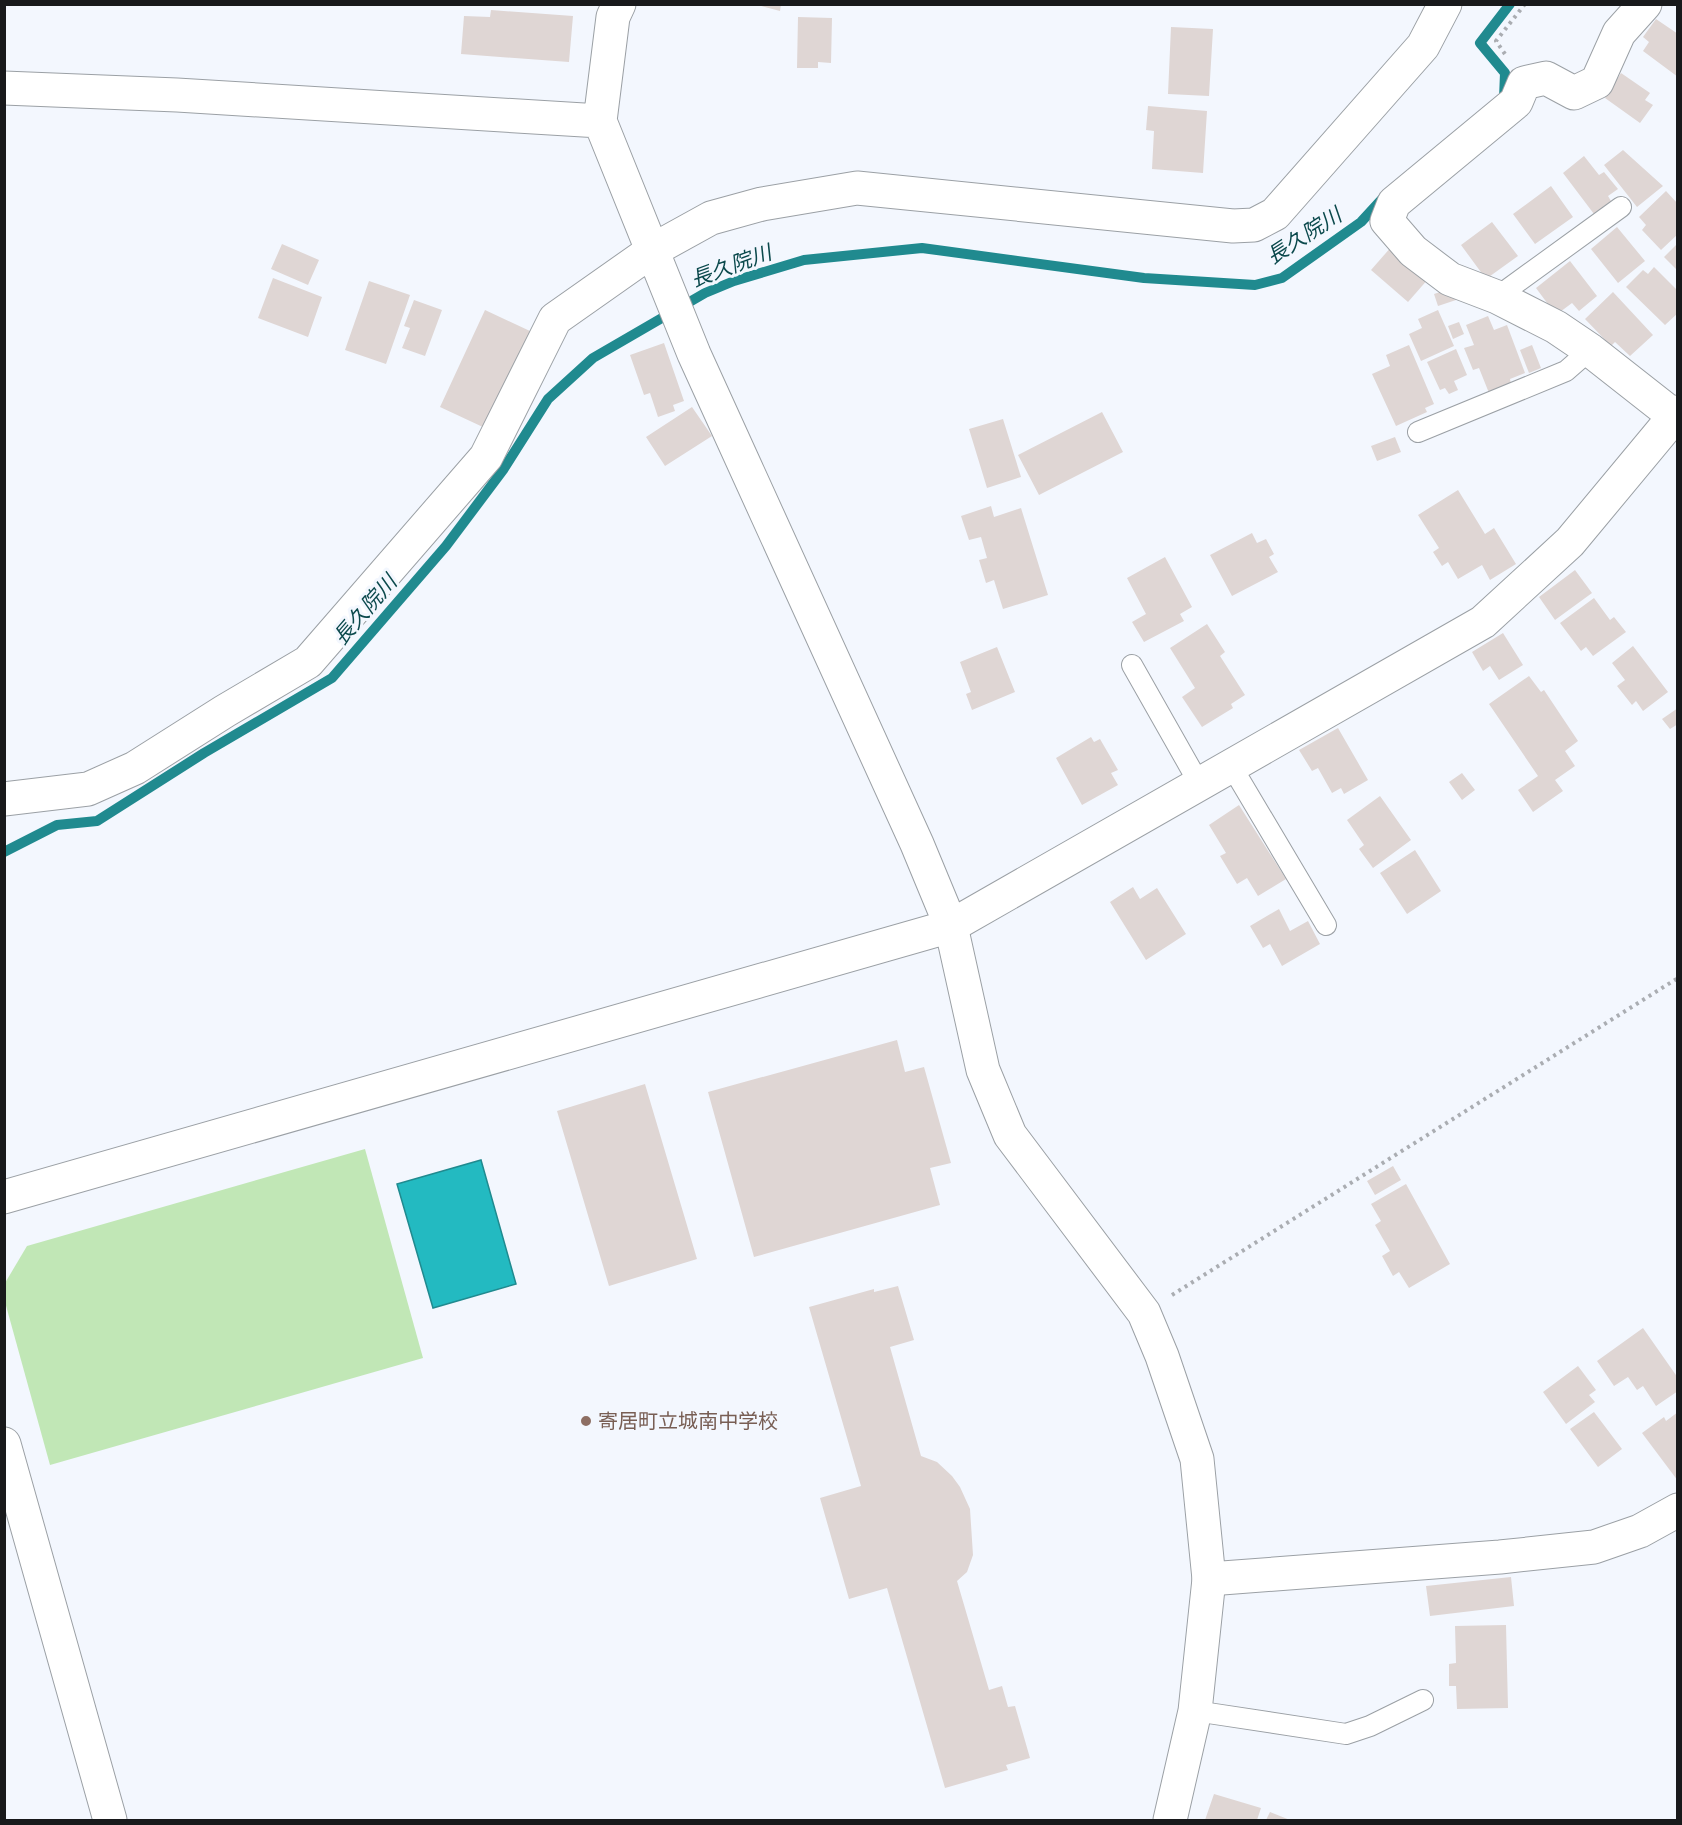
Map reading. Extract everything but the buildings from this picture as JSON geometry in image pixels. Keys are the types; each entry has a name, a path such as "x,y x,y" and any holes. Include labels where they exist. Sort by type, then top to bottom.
{"street":[{"path":"619,4 613,17 600,121 694,354 917,844 951,926 983,1070 1010,1136 1144,1313 1162,1356 1197,1459 1209,1579 1195,1711 1170,1821"},
{"path":"4,799 88,789 135,768 308,662 486,458 555,319 653,250 711,218 762,204 857,188 1233,226 1254,225 1275,214 1423,46 1445,4"},
{"path":"4,1197 951,926 1484,622 1570,542 1676,414 1556,327 1497,297 1450,279 1413,251 1387,221 1394,203 1516,102 1524,83 1546,78 1574,93 1597,82 1619,33 1645,4"},
{"path":"4,88 177,95 600,121"},
{"path":"4,1444 110,1821"},
{"path":"1209,1579 1500,1557 1594,1547 1640,1531 1677,1510"}],"lane":[{"path":"1497,297 1621,207"},
{"path":"1418,432 1566,371 1590,350"},
{"path":"1132,665 1200,785"},
{"path":"1232,767 1326,925"},
{"path":"1195,1711 1346,1734 1370,1726 1423,1700"}],"path":[{"path":"1524,83 1496,42 1525,4"},
{"path":"1144,1313 1677,978"}],"green space":[{"path":"365,1149 423,1358 50,1465 5,1302 5,1283 27,1246"}],"water":[{"path":"481,1160 516,1284 433,1308 397,1184"}],"waterway":[{"name":"長久院川","path":"1502,100 1505,73 1480,43 1510,4"},
{"name":"長久院川","path":"4,852 57,825 97,821 204,753 332,678 446,546 503,470 548,399 593,358 705,293 734,281 804,260 922,248 1144,278 1255,285 1282,278 1361,222 1384,197"}],"place":[{"name":"寄居町立城南中学校","path":"586,1421"}]}
